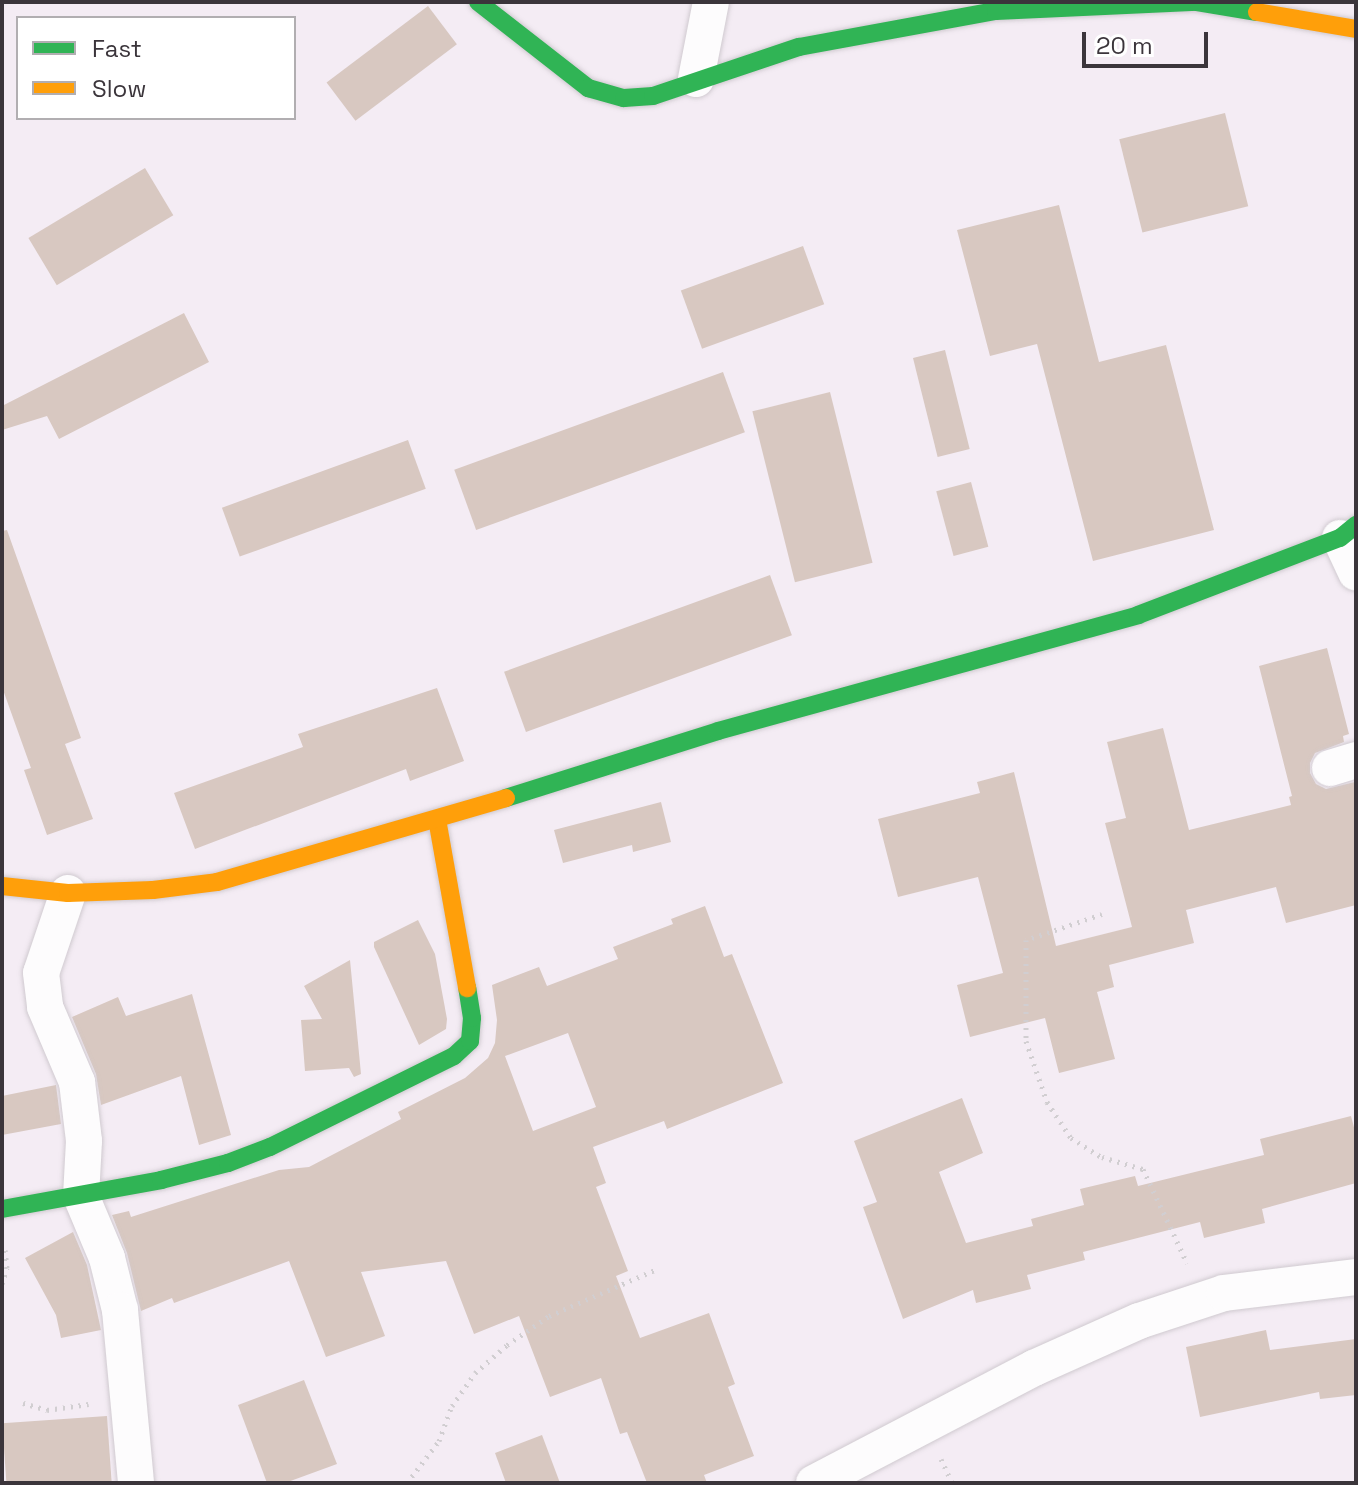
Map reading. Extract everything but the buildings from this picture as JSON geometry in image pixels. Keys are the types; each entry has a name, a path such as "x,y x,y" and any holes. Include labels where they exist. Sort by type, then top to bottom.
{"street":[{"path":"478,2 588,88 624,98 653,96 696,79 799,47 996,11 1197,2 1356,29"},
{"path":"696,79 711,2"},
{"path":"2,886 68,893 153,890 217,882 437,819 642,753 1138,615 1348,531 1356,573"},
{"path":"2,1209 81,1196 201,1170 270,1147 454,1056 470,1041 472,1018 437,819"},
{"path":"68,893 41,973 45,1007 77,1082 84,1141 81,1196 107,1258 120,1310 136,1483"},
{"path":"814,1483 1034,1368 1139,1321 1224,1293 1356,1277"}],"path":[{"path":"1102,914 1026,940 1026,1041 1032,1063 1047,1102 1071,1138 1102,1157 1143,1169 1191,1271 1224,1293"},
{"path":"407,1483 439,1441 452,1406 475,1373 507,1345 549,1316 655,1270"},
{"path":"23,1403 47,1410 129,1399"}],"traffic: fast":[{"path":"478,2 588,88 624,98 653,96 799,47 996,11 1197,2 1257,12"},
{"path":"506,798 718,731 1138,615 1340,538 1356,525"},
{"path":"2,1209 161,1180 228,1163 270,1147 454,1056 470,1041 472,1018 467,988"}],"traffic: slow":[{"path":"1257,12 1356,29"},
{"path":"2,886 68,893 153,890 217,882 506,798"},
{"path":"437,819 467,988"}]}
